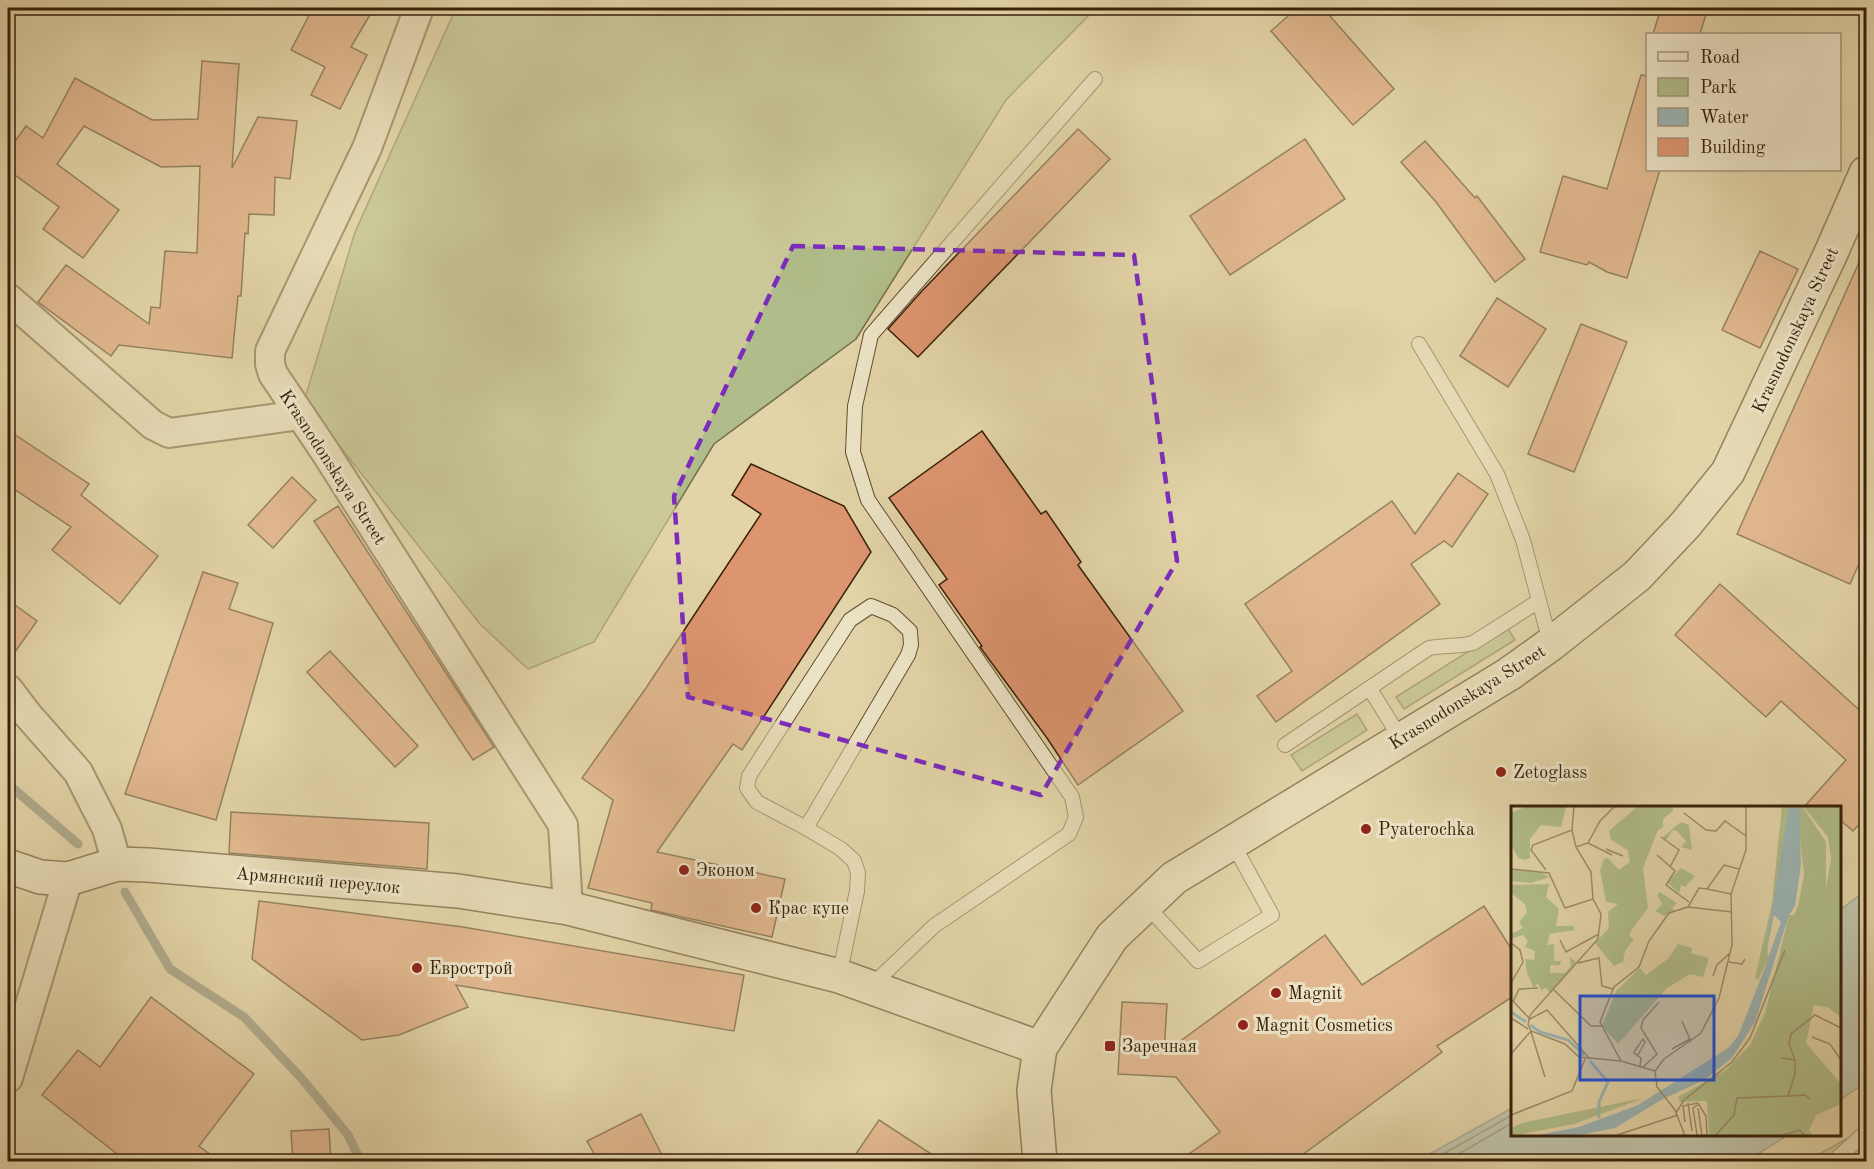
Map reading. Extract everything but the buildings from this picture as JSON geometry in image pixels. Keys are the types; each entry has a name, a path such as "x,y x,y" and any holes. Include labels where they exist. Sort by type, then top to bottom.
{"street":[{"name":"Krasnodonskaya Street","path":"419,8 368,148 290,305 270,351 270,364 273,374 564,825 568,908"},
{"name":"Krasnodonskaya Street","path":"1040,1161 1034,1090 1040,1047 1112,937 1173,878 1509,674 1637,576 1686,524 1728,472 1826,264 1866,172"},
{"path":"8,298 153,425 169,433 300,416"},
{"path":"10,691 78,772 107,829 117,864"},
{"name":"Армянский переулок","path":"54,878 117,864 458,891 568,908 839,976 1040,1047"},
{"path":"8,866 54,878 8,1078"}],"lane":[{"path":"870,987 934,926 1069,834 1076,817 1072,797 868,500 853,452 855,406 871,335 1095,79"},
{"path":"1419,344 1497,474 1523,540 1551,644"},
{"path":"1285,745 1429,648 1473,643 1539,601"},
{"path":"806,828 908,655 911,645 910,631 893,615 871,606 850,620 749,776 747,788 757,802 806,828 854,861 858,873 857,891 839,976"},
{"path":"1370,689 1401,739"},
{"path":"1146,905 1198,962 1272,915 1232,842"},
{"path":"1833,1161 1866,1132"}],"highlighted area":[{"path":"793,246 1134,255 1177,561 1041,795 688,697 674,496"}],"green space":[{"path":"456,8 1096,8 1006,100 856,339 714,444 594,642 528,669 480,624 331,435 300,415 355,232"},
{"path":"1507,627 1515,640 1404,709 1396,697"},
{"path":"1357,714 1367,730 1302,771 1291,755"},
{"path":"1866,1128 1866,1161 1807,1161"}],"water":[{"path":"1866,890 1866,1082 1841,1099 1841,909"},
{"path":"1511,1109 1511,1136 1786,1136 1747,1161 1417,1161"}],"waterway":[{"path":"8,784 78,844"},
{"path":"125,892 170,969 244,1017 303,1080 348,1135 361,1162"}],"place":[{"name":"Zetoglass","path":"1501,772"},
{"name":"Pyaterochka","path":"1366,829"},
{"name":"Эконом","path":"684,870"},
{"name":"Крас купе","path":"756,908"},
{"name":"Еврострой","path":"417,968"},
{"name":"Magnit","path":"1276,993"},
{"name":"Magnit Cosmetics","path":"1243,1025"},
{"name":"Заречная","path":"1110,1046"}]}
